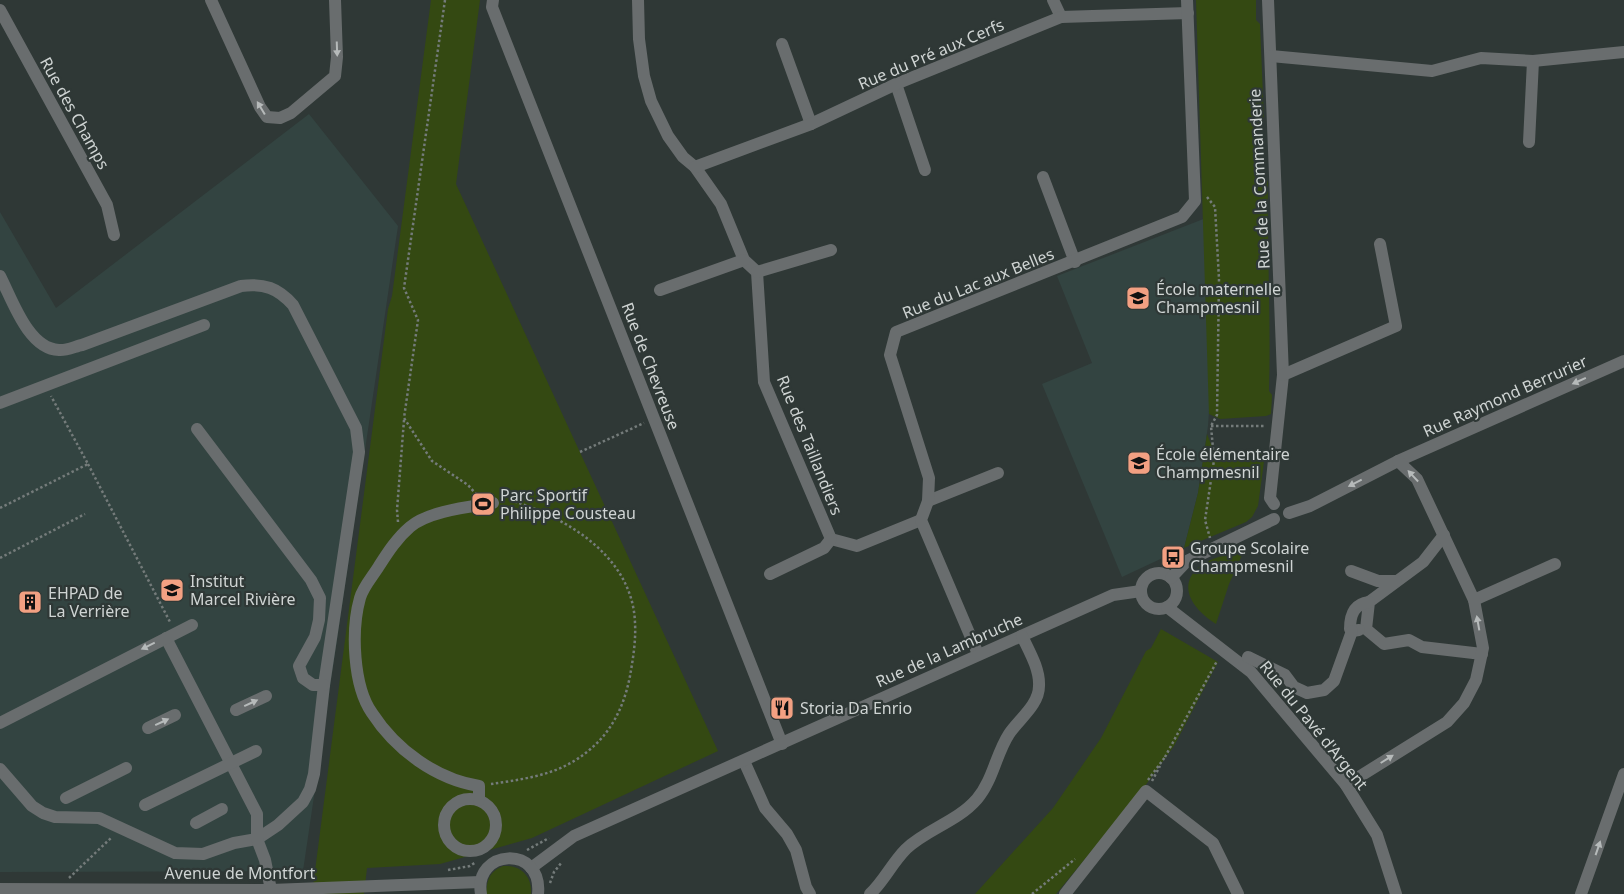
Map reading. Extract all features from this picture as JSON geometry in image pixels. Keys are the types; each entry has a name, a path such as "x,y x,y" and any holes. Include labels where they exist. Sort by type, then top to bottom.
{"street":[{"path":"211,0 260,107 267,117 280,118 291,113 335,76 337,57 335,0"},
{"name":"Rue de Chevreuse","path":"493,0 492,7 782,744"},
{"path":"638,0 642,66 651,101 668,136 683,157 695,166 721,204 744,260 757,272 831,250"},
{"path":"1053,0 1061,17"},
{"name":"Rue de la Commanderie","path":"1268,0 1283,375 1270,498 1274,504"},
{"path":"1187,6 1195,201"},
{"name":"Rue du Pré aux Cerfs","path":"695,166 811,124 896,84 1061,17 1187,6"},
{"name":"Rue des Champs","path":"0,10 107,205 114,236"},
{"path":"782,44 811,124"},
{"path":"1271,56 1432,71 1481,58 1533,61 1624,52"},
{"path":"1529,142 1533,61"},
{"path":"896,84 925,170"},
{"path":"1043,177 1075,262"},
{"name":"Rue du Lac aux Belles","path":"921,520 928,501 929,478 890,355 896,332 1075,262 1182,217 1195,201"},
{"path":"1283,375 1396,326 1380,244"},
{"path":"660,290 744,260"},
{"name":"Rue des Taillandiers","path":"757,272 764,382 831,539 856,546 921,520"},
{"path":"0,276 24,324 38,342 59,350 82,345 242,286 256,284 270,287 283,294 293,305 356,428 359,452 310,789 303,802 278,825 257,839 234,843 203,854 175,853 99,818 55,817 43,813 32,806 0,770"},
{"path":"0,403 204,325"},
{"name":"Rue Raymond Berrurier","path":"1289,513 1310,506 1398,461 1624,361"},
{"path":"197,428 311,580 320,598 315,637 299,666 302,678 313,685 324,685"},
{"path":"1346,785 1447,722 1464,703 1476,680 1483,648 1474,600 1417,479 1398,461"},
{"path":"928,501 998,473"},
{"path":"1171,578 1187,561 1213,547 1274,520 1284,520 1289,513 1286,505 1280,502 1274,504 1270,512 1274,520"},
{"path":"479,800 479,786 463,783 424,765 396,742 371,713 359,684 354,638 360,597 389,550 411,526 442,512 489,503"},
{"path":"921,520 978,654"},
{"path":"1248,658 1285,676 1294,687 1307,693 1324,690 1334,681 1352,631 1350,629 1352,613 1360,604 1369,602 1423,562 1444,535"},
{"path":"770,574 824,548 831,539"},
{"path":"1474,600 1555,564"},
{"path":"1351,571 1378,581 1396,581"},
{"path":"1155,574 1166,575 1171,578 1175,583 1177,594 1175,599 1167,607 1156,609 1150,606 1142,597 1145,580 1155,574"},
{"name":"Rue de la Lambruche","path":"532,868 574,836 1113,595 1142,591"},
{"path":"1366,629 1369,602"},
{"name":"Rue du Pavé d'Argent","path":"1167,607 1224,650 1262,683 1346,785 1377,835 1396,894"},
{"path":"0,723 192,625"},
{"path":"1352,631 1366,629 1384,644 1410,640 1422,647 1482,654"},
{"path":"171,635 230,764 257,814 257,839 265,860 271,890"},
{"path":"870,894 881,883 905,850 921,837 959,816 978,798 991,777 1009,733 1035,701 1039,688 1038,673 1022,636"},
{"path":"236,710 266,696"},
{"path":"148,728 175,715"},
{"path":"145,805 256,750"},
{"path":"744,761 765,808 787,834 796,850 806,887 810,894"},
{"path":"66,798 126,768"},
{"path":"1582,894 1624,774"},
{"path":"1065,894 1146,791 1213,844 1238,894"},
{"path":"462,800 479,800 492,810 496,826 490,842 477,850 459,849 452,844 444,828 445,820 454,805 462,800"},
{"path":"196,822 222,809"},
{"path":"477,850 482,882"},
{"path":"482,882 498,860 507,858 524,862 532,868 537,876 538,894"},
{"name":"Avenue de Montfort","path":"0,889 354,891 441,882 482,882"}],"path":[{"path":"397,510 404,418 418,320 404,288 445,0"},
{"path":"1195,201 1206,196 1215,207 1219,279 1217,414 1212,426 1214,460 1205,520 1213,547"},
{"path":"45,386 88,464 171,635"},
{"path":"404,418 432,461 468,485 489,503"},
{"path":"580,452 654,418"},
{"path":"1212,426 1279,426"},
{"path":"0,508 88,464"},
{"path":"479,786 513,781 556,770 574,761 590,749 608,733 625,700 634,652 635,622 629,590 614,565 600,549 579,532 539,510 516,502"},
{"path":"0,558 85,514"},
{"path":"1146,791 1224,650"},
{"path":"57,889 121,829"}],"shaded area":[{"name":"Institut Marcel Rivière","path":"309,114 398,226 303,871 0,872 0,212 56,308"},
{"name":"École élémentaire Champmesnil","path":"1206,218 1212,367 1208,426 1198,493 1184,548 1122,577 1042,384 1092,363 1057,276"}],"green space":[{"name":"Parc Sportif Philippe Cousteau","path":"431,0 480,0 456,184 718,751 532,838 440,864 367,868 364,894 312,894 388,309 392,296"},
{"path":"1196,0 1256,0 1256,20 1260,24 1264,121 1262,122 1263,179 1268,181 1269,391 1272,395 1271,414 1266,416 1220,419 1209,414"},
{"path":"1207,434 1218,462 1225,456 1265,454 1258,506 1252,517 1246,522 1184,548 1198,493"},
{"path":"1237,553 1242,555 1229,584 1216,624 1201,612 1192,601 1189,590 1190,580 1196,570 1206,563"},
{"path":"1161,629 1218,662 1174,746 1142,790 1056,894 975,894 1053,808 1101,738 1146,651 1151,648"},
{"path":"503,866 515,867 524,873 530,882 531,894 486,894 490,877"}],"place":[{"name":"École maternelle Champmesnil","path":"1138,298"},
{"name":"École élémentaire Champmesnil","path":"1139,463"},
{"name":"Parc Sportif Philippe Cousteau","path":"483,504"},
{"name":"Groupe Scolaire Champmesnil","path":"1173,557"},
{"name":"Institut Marcel Rivière","path":"172,590"},
{"name":"EHPAD de La Verrière","path":"30,602"},
{"name":"Storia Da Enrio","path":"782,708"}]}
